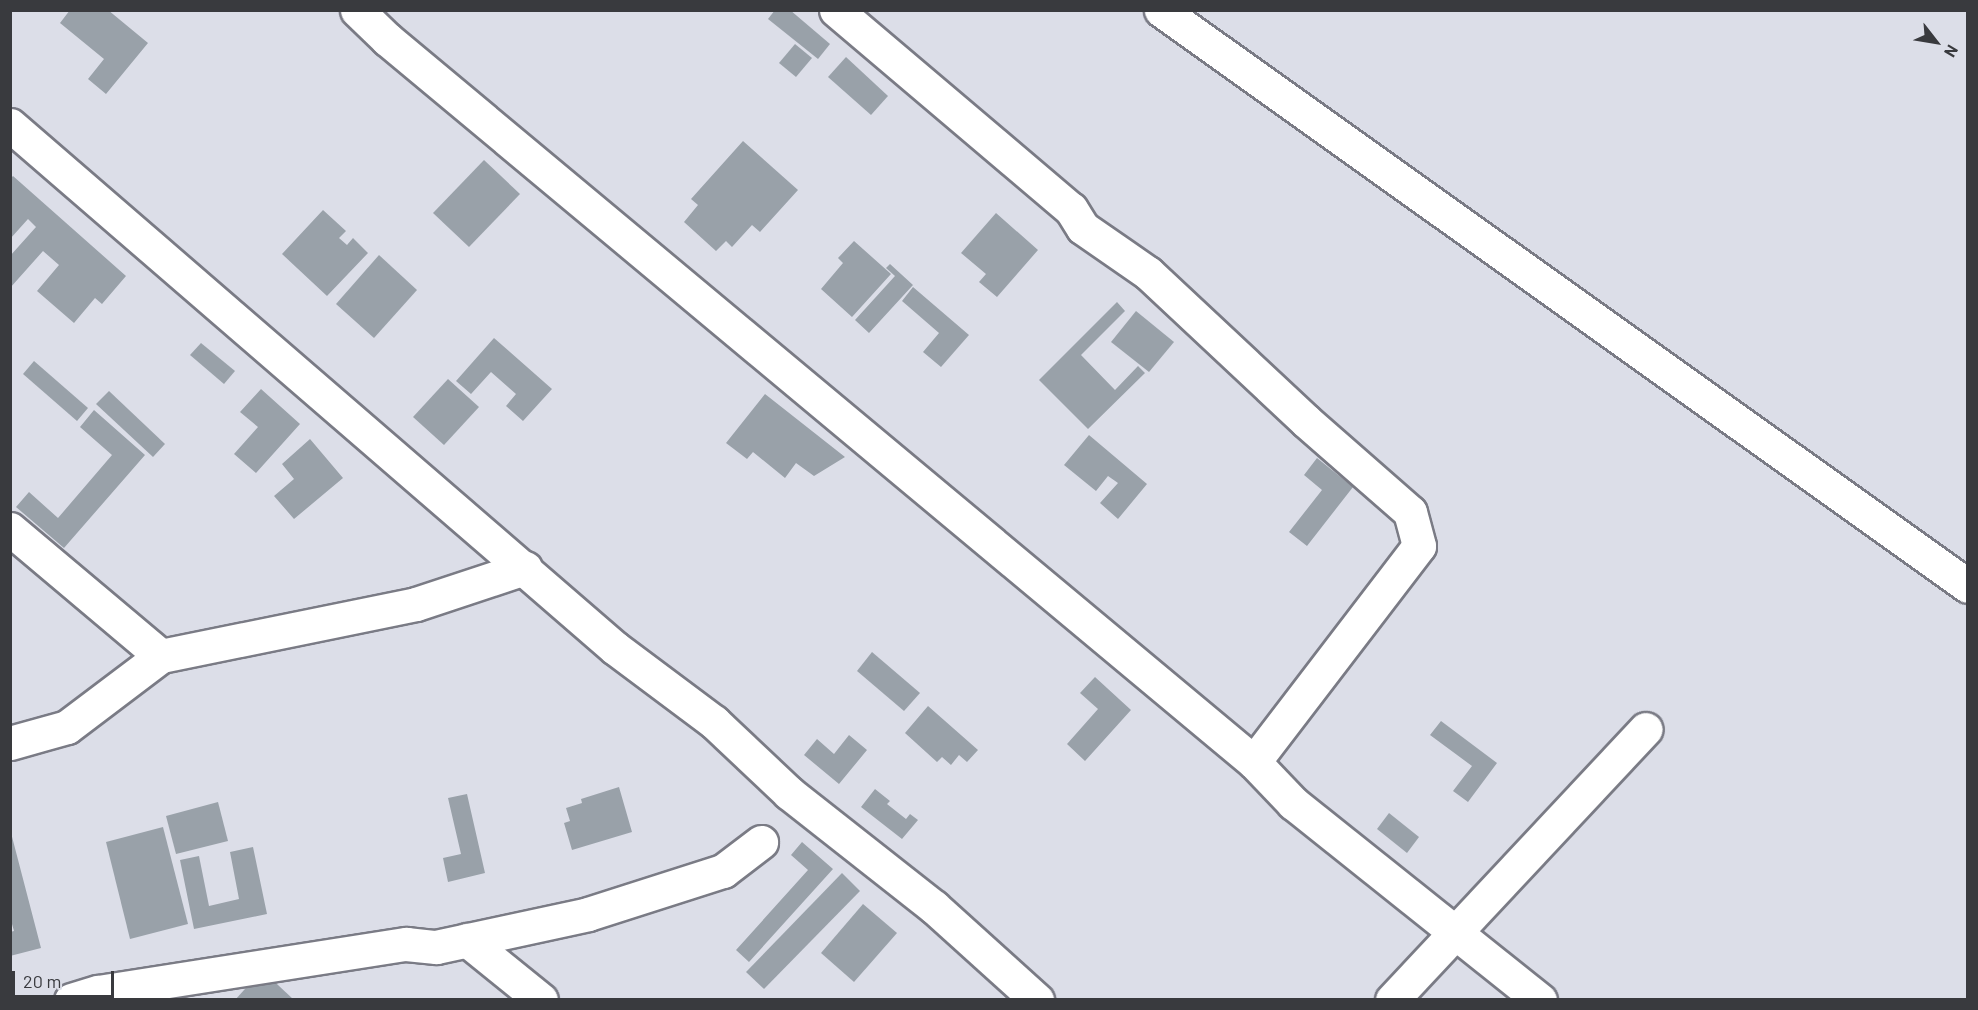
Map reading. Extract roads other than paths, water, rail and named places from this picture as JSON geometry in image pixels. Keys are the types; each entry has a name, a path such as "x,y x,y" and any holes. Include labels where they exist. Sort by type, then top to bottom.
{"street":[{"path":"357,10 387,39 1254,762 1293,803 1540,999"},
{"path":"836,10 1071,209 1083,228 1148,273 1306,421 1410,512 1419,546 1254,762"},
{"path":"1161,10 1968,586"},
{"path":"10,125 615,648 714,722 789,794 934,907 1037,999"},
{"path":"10,529 161,656"},
{"path":"10,743 67,727 161,656 417,604 525,568"},
{"path":"1392,999 1646,729"},
{"path":"71,999 98,992 406,944 436,947 588,914 723,871 761,842"},
{"path":"467,940 541,999"}]}
